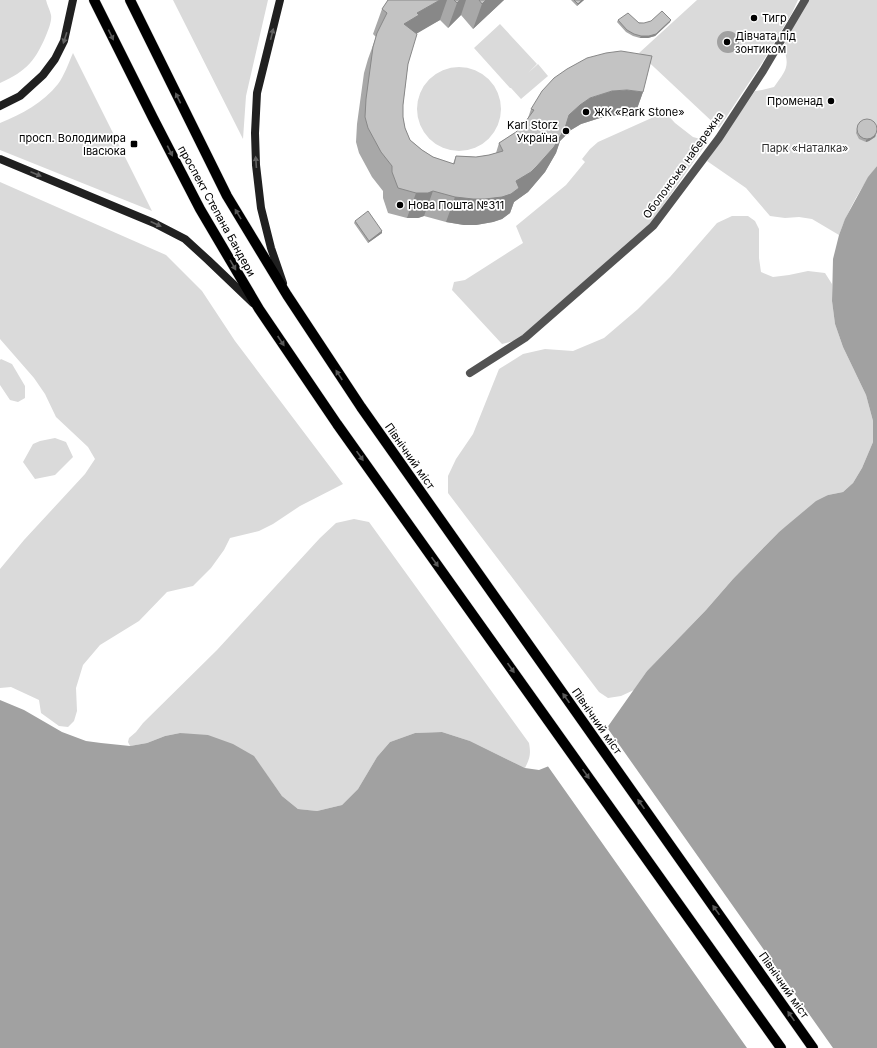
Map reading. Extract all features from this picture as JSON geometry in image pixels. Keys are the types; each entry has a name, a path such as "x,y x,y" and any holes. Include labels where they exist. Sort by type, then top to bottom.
{"main road":[{"path":"0,106 20,96 43,75 55,59 64,41 73,0"},
{"name":"проспект Степана Бандери","path":"94,0 200,209 259,309 337,424 781,1048"},
{"name":"проспект Степана Бандери","path":"130,0 227,196 287,295 361,407"},
{"path":"280,0 257,93 255,133 256,165 261,208 271,248 287,295"},
{"path":"0,159 154,223 184,239 259,309"},
{"name":"Північний міст","path":"361,407 813,1048"}],"street":[{"name":"Оболонська набережна","path":"470,372 525,338 654,226 719,138 763,71 805,0"}],"green space":[{"path":"0,0 46,0 51,17 47,33 39,51 30,64 17,74 0,83"},
{"path":"173,0 268,0 246,96 243,139"},
{"path":"697,0 798,0 792,13 762,63 719,128 639,53"},
{"name":"Парк «Наталка»","path":"807,0 877,0 877,166 855,199 839,235 812,219 770,216 746,188 707,161 755,91 774,87 784,73 787,59 783,47"},
{"path":"500,24 537,64 528,73 538,64 548,76 521,99 474,48"},
{"path":"73,53 152,211 0,150 0,123 32,107 46,97 58,84"},
{"path":"459,67 467,68 482,74 494,86 500,101 500,117 494,132 482,144 467,150 459,151 451,150 436,144 424,132 418,117 417,109 418,101 424,86 436,74 451,68"},
{"path":"665,112 675,123 693,137 708,141 651,223 521,339 502,344 452,290 454,282 465,280 523,243 516,226 566,185 585,162 582,159 598,142"},
{"path":"0,182 166,255 202,291 235,341 343,484 300,506 273,524 259,531 230,538 224,550 211,568 193,586 167,592 139,621 100,645 83,665 76,688 77,711 74,721 68,727 59,726 41,713 39,700 11,687 0,688 0,569 24,540 85,474 95,459 88,447 56,417 45,394 34,378 0,339"},
{"path":"732,216 748,216 755,221 759,229 759,258 761,272 773,277 808,271 825,273 832,284 832,301 835,324 843,347 866,395 873,421 873,442 862,468 853,483 843,492 828,495 779,532 647,671 634,690 621,696 608,698 599,692 448,493 448,476 456,459 473,434 499,369 523,354 545,349 573,351 604,338 638,309 670,277 717,223"},
{"path":"1,359 12,364 25,386 25,398 18,402 10,400 0,385"},
{"path":"55,438 66,442 73,457 55,475 35,479 23,462 33,444"},
{"path":"354,519 369,522 529,743 530,756 525,768 470,741 442,732 415,733 390,742 377,757 358,789 342,805 317,811 298,809 282,796 254,757 180,733 165,736 147,743 130,746 128,742 129,738 217,650 320,538 336,523"}],"shaded area":[{"path":"728,31 732,32 738,38 738,46 732,52 728,53 724,52 718,46 717,42 718,38 724,32"},
{"path":"877,166 877,1048 0,1048 0,700 24,710 62,732 86,741 130,746 147,743 165,736 180,733 208,735 233,744 254,756 282,796 298,809 317,811 342,805 358,789 377,757 390,742 415,733 442,732 470,741 525,768 539,770 569,758 604,732 647,671 779,532 816,501 828,495 843,492 853,483 862,468 873,442 873,421 866,395 843,347 835,324 832,301 833,259 845,219 868,177"}],"pier":[{"path":"606,726 833,1048 747,1048 547,765 568,756 603,730"}],"building":[{"path":"388,0 440,0 417,13 419,15 404,24 417,34 408,64 403,105 405,128 410,140 433,157 454,164 456,156 476,157 503,151 499,143 516,132 523,125 534,110 531,109 542,91 554,78 587,58 621,51 652,56 643,92 627,90 612,91 590,98 580,105 569,115 565,128 554,147 531,172 516,181 519,188 511,194 502,197 473,199 455,197 433,191 428,193 416,193 398,188 392,172 392,166 381,152 368,128 365,117 373,47 377,33 387,13 382,9"},
{"path":"479,0 486,0 482,4"},
{"path":"574,0 582,0 578,4"},
{"path":"662,11 671,20 656,34 649,36 634,34 627,30 618,20 628,13 639,23 644,23 651,21"},
{"path":"867,119 874,122 877,129 874,136 867,139 860,136 857,129 860,122"},
{"path":"368,211 382,231 369,241 355,221"}],"place":[{"name":"Тигр","path":"754,18"},
{"name":"Дівчата під зонтиком","path":"727,42"},
{"name":"Променад","path":"831,101"},
{"name":"ЖК «Park Stone»","path":"586,112"},
{"name":"Karl Storz Україна","path":"566,131"},
{"name":"просп. Володимира Івасюка","path":"134,144"},
{"name":"Нова Пошта №311","path":"400,205"}]}
